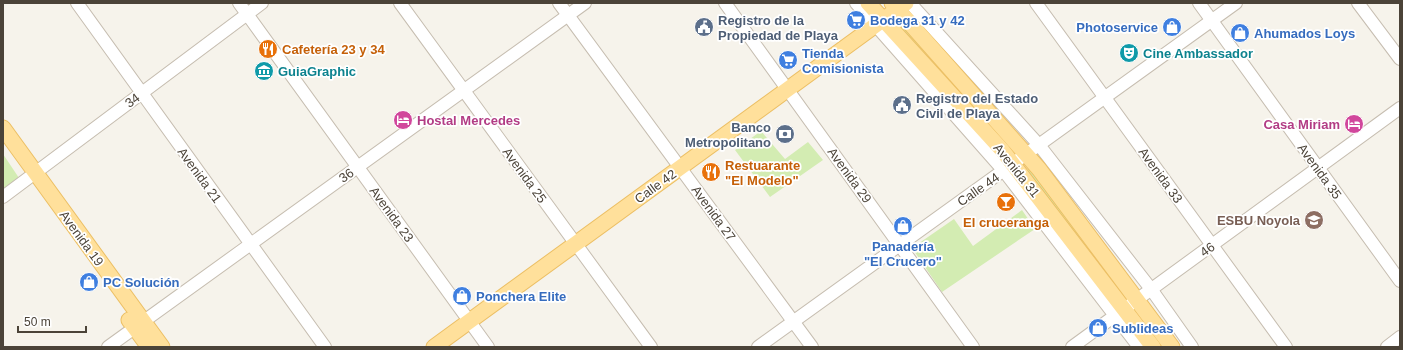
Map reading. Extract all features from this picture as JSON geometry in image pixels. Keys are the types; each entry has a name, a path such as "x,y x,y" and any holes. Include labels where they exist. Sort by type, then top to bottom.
{"main road":[{"name":"Avenida 31","path":"868,3 880,22 1009,167 1126,308 1172,347"},
{"name":"Calle 42","path":"434,347 880,22 901,4"},
{"name":"Avenida 31","path":"901,4 1026,154 1153,347"},
{"name":"Avenida 19","path":"3,128 31,177"},
{"name":"Avenida 19","path":"3,146 31,177 139,325 162,347"},
{"name":"Avenida 19","path":"139,325 149,347"}],"street":[{"name":"Avenida 21","path":"77,3 325,347"},
{"name":"Avenida 23","path":"239,3 488,347"},
{"name":"34","path":"3,197 262,3"},
{"name":"Avenida 25","path":"400,3 651,347"},
{"name":"Avenida 27","path":"559,3 812,347"},
{"name":"36","path":"108,347 585,3"},
{"name":"Avenida 29","path":"725,3 973,347"},
{"name":"Avenida 31","path":"856,3 880,22"},
{"name":"Avenida 33","path":"1036,3 1286,347"},
{"name":"Avenida 35","path":"1199,3 1400,281"},
{"name":"Calle 44","path":"758,347 1236,3"},
{"path":"1358,3 1400,59"},
{"path":"901,4 1039,145 1151,289 1192,347"},
{"name":"46","path":"1072,347 1400,108"},
{"name":"Avenida 31","path":"1126,308 1139,347"},
{"path":"1387,347 1400,337"}],"green space":[{"path":"898,21 1013,148 1010,150 896,24"},
{"path":"761,131 785,159 808,142 823,160 770,197 735,150"},
{"path":"3,154 21,181 3,194"},
{"path":"1029,169 1130,300 1128,302 1027,170"},
{"path":"1022,210 1035,229 942,292 912,248 954,219 973,246"}],"place":[{"name":"Bodega 31 y 42","path":"856,20"},
{"name":"Registro de la Propiedad de Playa","path":"704,27"},
{"name":"Photoservice","path":"1172,27"},
{"name":"Ahumados Loys","path":"1240,33"},
{"name":"Cafetería 23 y 34","path":"268,49"},
{"name":"Cine Ambassador","path":"1129,53"},
{"name":"Tienda Comisionista","path":"788,60"},
{"name":"GuiaGraphic","path":"264,71"},
{"name":"Registro del Estado Civil de Playa","path":"902,105"},
{"name":"Hostal Mercedes","path":"403,120"},
{"name":"Casa Miriam","path":"1354,124"},
{"name":"Banco Metropolitano","path":"785,134"},
{"name":"Restuarante \"El Modelo\"","path":"711,172"},
{"name":"El cruceranga","path":"1006,202"},
{"name":"ESBU Noyola","path":"1314,220"},
{"name":"Panadería \"El Crucero\"","path":"903,226"},
{"name":"PC Solución","path":"89,282"},
{"name":"Ponchera Elite","path":"462,296"},
{"name":"Sublideas","path":"1098,328"}]}
